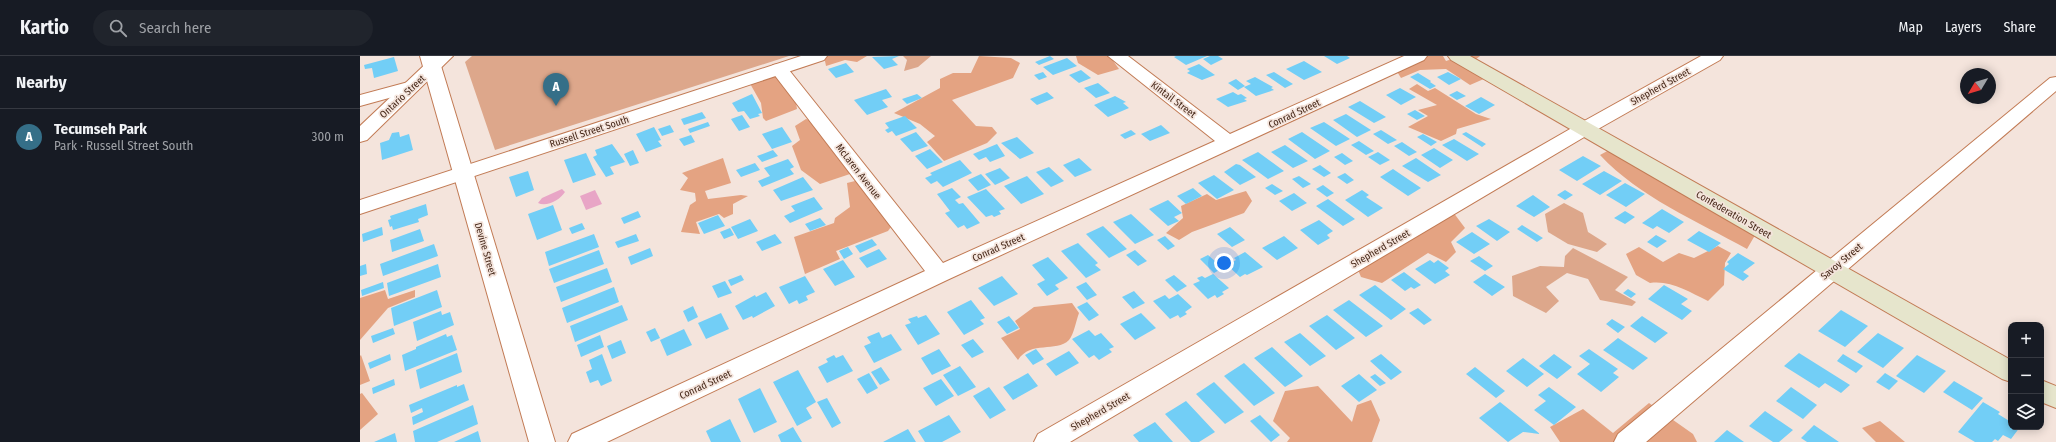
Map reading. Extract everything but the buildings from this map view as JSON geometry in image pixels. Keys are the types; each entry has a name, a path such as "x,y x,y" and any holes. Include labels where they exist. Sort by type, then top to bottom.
{"main road":[{"name":"Confederation Street","path":"1457,56 2008,370"},
{"path":"2044,392 2056,398"}],"street":[{"name":"Russell Street South","path":"360,207 818,56"},
{"name":"Kintail Street","path":"1117,56 1230,143"},
{"name":"Conrad Street","path":"581,442 940,274 1418,56"},
{"name":"Shepherd Street","path":"1047,442 1584,129 1714,56"},
{"name":"Ontario Street","path":"360,136 412,86 435,60"},
{"name":"Devine Street","path":"435,60 464,172 542,442"},
{"name":"McLaren Avenue","path":"779,69 940,274"},
{"name":"Savoy Street","path":"1627,442 1831,269 2056,82"},
{"path":"360,101 412,86"}],"shaded area":[{"path":"472,56 789,56 495,150 465,62"},
{"path":"824,56 867,56 857,62 845,60 826,66"},
{"path":"903,56 931,56 918,67 904,71 907,60"},
{"path":"979,56 1011,58 1020,63 1013,78 952,100 976,126 992,127 997,133 987,143 944,161 927,142 935,136 920,124 894,113 940,88 940,79 953,73 971,73"},
{"path":"1076,56 1115,56 1111,58 1119,69 1098,75 1078,63"},
{"path":"1403,56 1443,56 1446,61 1455,58 1453,56 1480,56 1469,65 1486,78 1470,85 1446,69 1420,70 1401,78 1391,62"},
{"path":"773,73 795,96 797,109 766,121 763,118 761,103 748,80"},
{"path":"1417,84 1428,91 1435,88 1476,114 1491,119 1457,129 1456,134 1441,141 1408,127 1428,116 1418,110 1437,105 1409,89"},
{"path":"806,119 816,122 850,168 850,174 820,184 801,170 792,146 800,140 795,126"},
{"path":"1611,149 1758,230 1747,249 1669,207 1632,183 1615,170 1600,155"},
{"path":"723,158 731,183 705,191 708,199 741,195 748,196 733,204 733,214 724,218 719,214 696,222 700,234 681,232 690,205 696,201 695,193 680,190 688,178 682,173"},
{"path":"863,179 894,223 888,231 836,251 840,259 805,274 794,237 834,223 835,218 850,207 847,183"},
{"path":"562,189 565,192 557,200 545,204 538,203 542,198"},
{"path":"595,190 602,204 586,210 580,196"},
{"path":"1246,191 1252,201 1244,213 1192,232 1179,240 1166,233 1183,218 1181,206 1207,194 1216,200"},
{"path":"1564,203 1583,213 1588,232 1607,244 1597,252 1568,244 1548,232 1545,214"},
{"path":"1438,208 1453,212 1465,228 1451,242 1456,252 1446,262 1428,253 1382,283 1361,277 1351,253"},
{"path":"1718,246 1731,253 1725,263 1724,285 1708,301 1673,285 1665,283 1650,283 1636,275 1626,254 1639,247 1663,262 1679,253 1694,258"},
{"path":"1573,248 1628,277 1615,290 1636,302 1632,306 1600,300 1588,279 1567,273 1546,287 1559,301 1546,313 1513,296 1512,276 1540,266 1564,267 1565,256"},
{"path":"385,290 388,299 415,290 415,297 388,308 360,340 360,298"},
{"path":"1072,303 1079,313 1074,331 1069,340 1064,344 1030,350 1023,354 1018,360 1001,338 1020,329 1015,321 1034,307"},
{"path":"361,355 370,381 360,385 360,356"},
{"path":"1318,386 1352,422 1357,405 1371,400 1380,420 1372,442 1287,442 1290,438 1273,421 1285,391"},
{"path":"362,393 378,414 360,430 360,394"},
{"path":"1649,403 1693,434 1697,442 1560,442 1550,427 1583,409 1613,433"},
{"path":"1880,421 1905,442 1876,442 1862,428"}],"place":[{"name":"Tecumseh Park","path":"556,106"}]}
